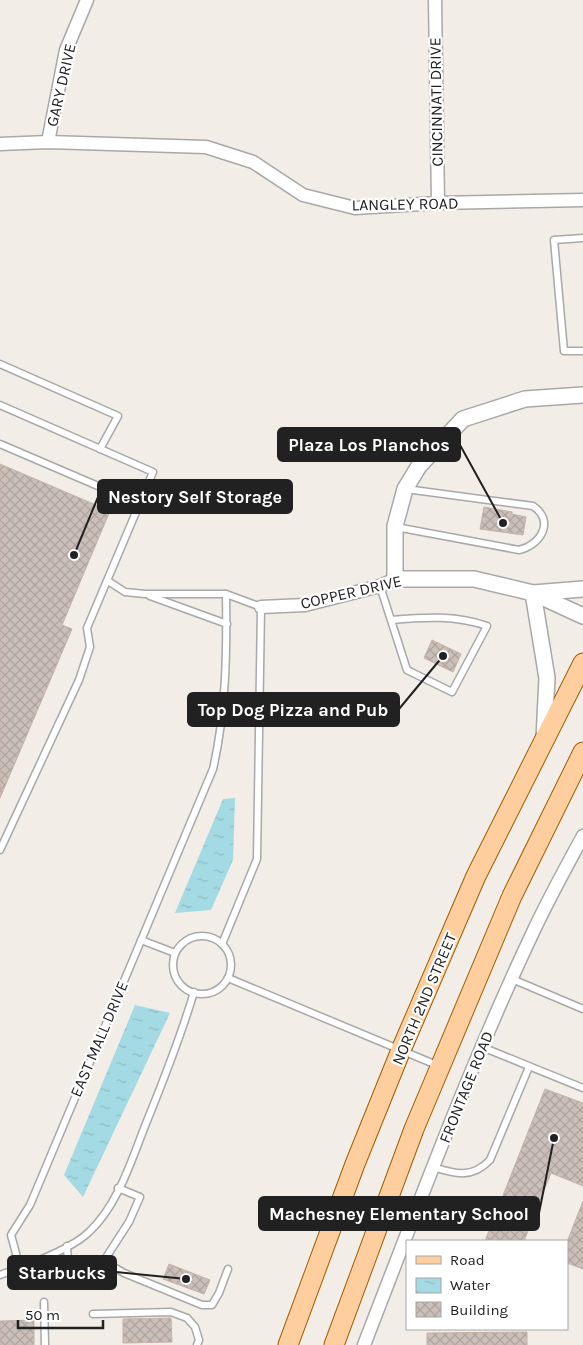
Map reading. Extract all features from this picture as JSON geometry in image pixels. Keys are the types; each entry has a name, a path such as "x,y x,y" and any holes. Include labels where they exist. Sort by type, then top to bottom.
{"main road":[{"name":"NORTH 2ND STREET","path":"288,1345 355,1164 401,1050 476,876 583,663"},
{"path":"334,1345 414,1129 440,1066 512,896 583,752"}],"street":[{"name":"GARY DRIVE","path":"48,142 66,50 87,0"},
{"name":"CINCINNATI DRIVE","path":"435,0 438,203"},
{"name":"LANGLEY ROAD","path":"0,144 48,142 206,147 253,162 303,195 355,208 438,203 583,200"},
{"path":"395,579 395,526 405,489 419,466 463,419 525,399 583,395"},
{"name":"COPPER DRIVE","path":"262,607 305,605 380,586 395,579 474,579 533,594 583,616"},
{"path":"543,742 547,678 533,594 583,589"},
{"name":"FRONTAGE ROAD","path":"364,1345 482,1047 534,930 583,836"}],"lane":[{"path":"583,238 554,240 564,351 583,351"},
{"path":"0,364 118,416 100,449"},
{"path":"0,405 154,472 87,628 90,648 79,680 0,850"},
{"path":"0,444 140,504"},
{"path":"395,526 519,550 529,548 536,543 542,534 543,517 541,512 533,506 405,489"},
{"path":"108,581 125,592 144,594 226,594 262,607 257,859 222,944"},
{"path":"380,586 407,670 452,692 487,626 475,621 450,618 425,617 391,620"},
{"path":"144,594 227,624"},
{"name":"EAST MALL DRIVE","path":"20,1268 10,1235 30,1205 213,769 220,740 227,624 226,594"},
{"path":"196,936 215,938 222,944 228,951 231,960 231,970 222,986 214,991 204,993 194,992 186,988 174,973 173,963 180,946 196,936"},
{"path":"141,940 176,954"},
{"path":"228,978 440,1066"},
{"path":"512,979 583,1009"},
{"path":"0,1275 20,1268 67,1246 88,1233 105,1214 118,1188 182,1032 194,992"},
{"path":"482,1047 583,1088"},
{"path":"433,1167 456,1174 472,1172 483,1167 490,1160 529,1066"},
{"path":"118,1188 140,1197 129,1222 107,1256 107,1263 124,1273 202,1305 212,1305 219,1293 228,1269"},
{"path":"67,1246 68,1267"},
{"path":"44,1302 45,1345"},
{"path":"93,1314 171,1312 188,1318 195,1327 199,1340 197,1345"}],"water":[{"path":"235,798 233,860 211,910 175,913 223,799"},
{"path":"135,1005 170,1013 83,1197 64,1175"}],"building":[{"path":"0,464 110,511 62,625 72,629 0,798"},
{"path":"484,507 512,512 512,514 526,517 523,535 480,529"},
{"path":"432,640 461,654 453,672 424,658"},
{"path":"545,1089 583,1103 583,1186 551,1173 524,1240 485,1240"},
{"path":"583,1201 583,1269 568,1263 568,1240"},
{"path":"169,1264 210,1280 204,1294 163,1279"},
{"path":"171,1318 172,1342 123,1343 123,1319"},
{"path":"34,1320 34,1345 0,1345 0,1321"},
{"path":"527,1332 527,1345 427,1345 427,1333"}],"place":[{"name":"Plaza Los Planchos","path":"503,523"},
{"name":"Nestory Self Storage","path":"74,555"},
{"name":"Top Dog Pizza and Pub","path":"443,656"},
{"name":"Machesney Elementary School","path":"554,1138"},
{"name":"Starbucks","path":"186,1279"}]}
